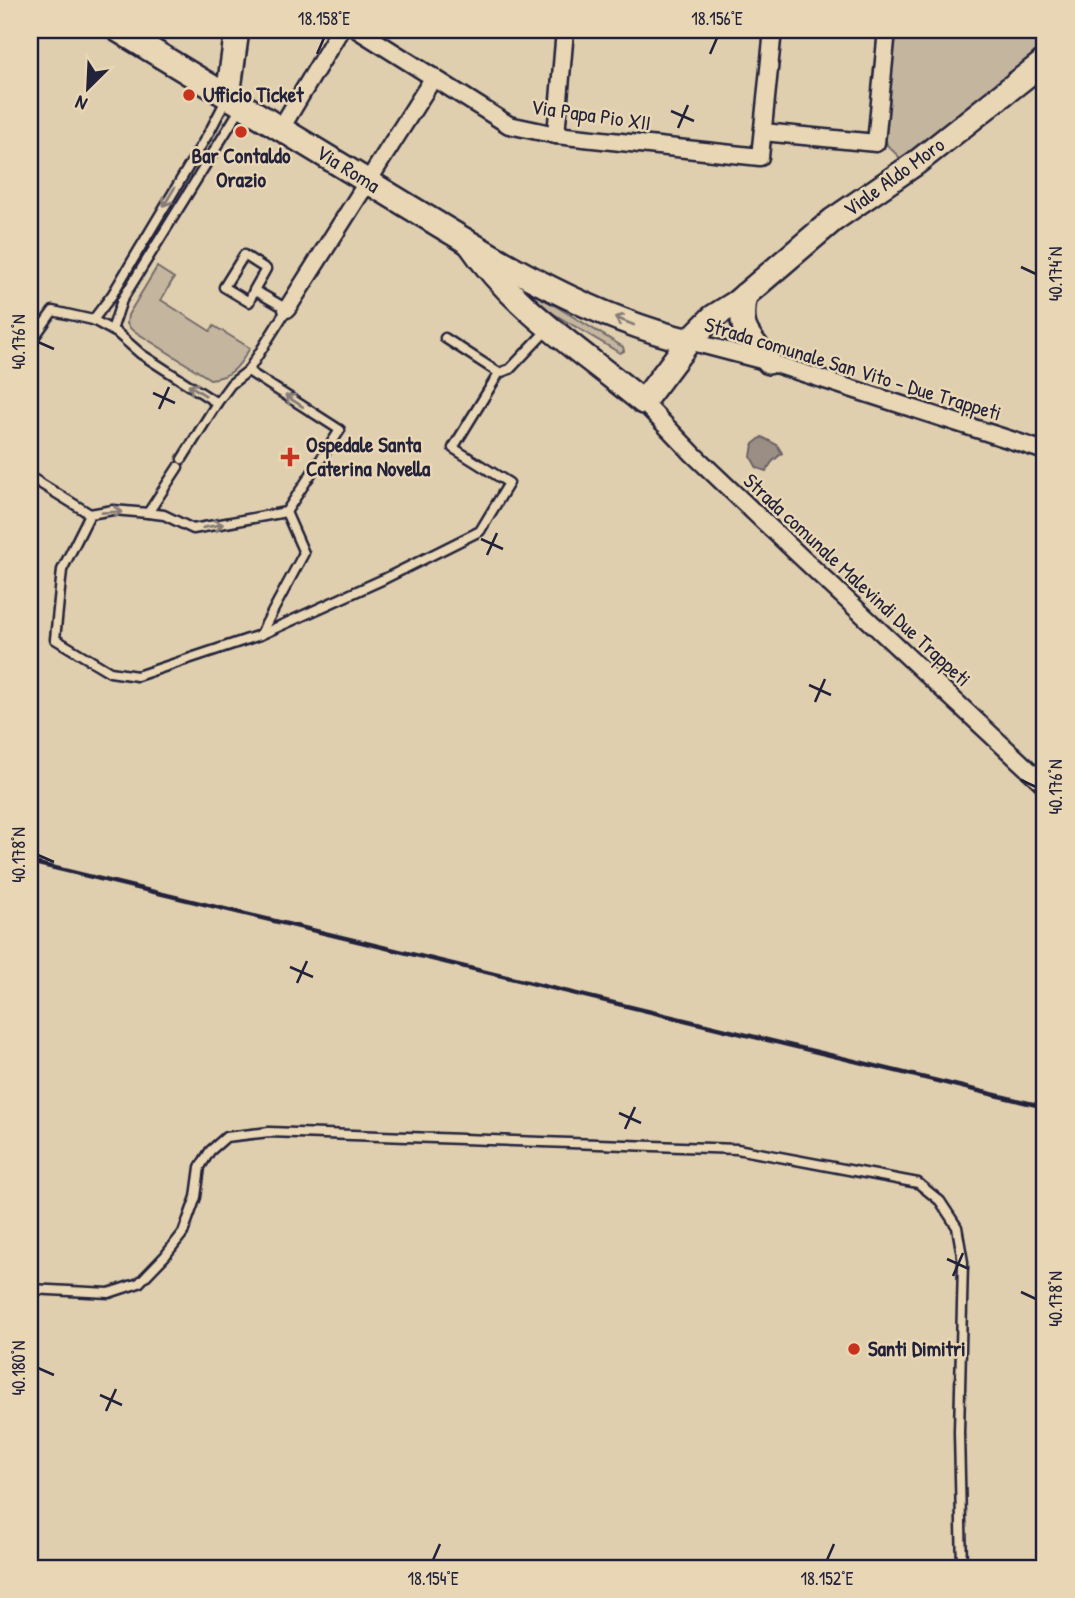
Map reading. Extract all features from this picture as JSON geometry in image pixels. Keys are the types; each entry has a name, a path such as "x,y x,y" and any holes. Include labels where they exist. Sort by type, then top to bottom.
{"main road":[{"name":"Via Roma","path":"118,30 230,109 281,128 470,244 613,317 648,331 696,343"},
{"path":"230,109 237,30"},
{"name":"Viale Aldo Moro","path":"643,402 696,343 723,328 741,299 833,220 916,163 1045,61"},
{"path":"470,244 491,273 517,300 643,402"},
{"path":"741,299 740,316 744,330 769,362"}],"street":[{"path":"281,128 340,30"},
{"name":"Via Papa Pio XII","path":"358,30 509,125 556,135 760,157 763,132"},
{"path":"556,135 565,30"},
{"path":"773,30 763,132 876,143 887,30"},
{"path":"287,309 434,77"},
{"name":"Strada comunale San Vito - Due Trappeti","path":"696,343 769,362 1045,451"},
{"name":"Strada comunale Malevindi Due Trappeti","path":"643,402 693,454 1045,785"}],"lane":[{"path":"93,320 112,295 230,109"},
{"path":"112,330 122,300 230,109"},
{"path":"244,255 266,269 254,290 249,302 224,287 244,255"},
{"path":"148,513 217,402 230,384 248,371 287,309 254,290"},
{"path":"30,343 53,311 93,320 112,330 141,354 217,402"},
{"path":"90,514 62,569 55,639 110,672 137,676 260,635 384,579 480,531 509,482 453,448 499,373 510,369 550,327"},
{"path":"445,338 499,373"},
{"path":"30,477 90,514 114,510 164,515 193,529 286,512 340,430 248,371"},
{"path":"260,635 304,553 286,512"},
{"path":"30,1289 109,1293 139,1283 183,1233 196,1197 200,1167 210,1151 226,1137 283,1133 737,1149 918,1182 940,1200 957,1227 963,1262 959,1432 962,1568"}],"shaded area":[{"path":"896,30 1045,30 1045,40 1023,65 901,159 887,145 885,136"},
{"path":"157,267 174,278 161,300 210,331 214,326 250,348 229,373 210,379 127,324 128,315"},
{"path":"519,287 524,287 623,347 624,351 620,353 520,294"},
{"path":"762,437 777,445 782,453 766,471 757,468 751,457 753,444"}],"railway":[{"path":"30,862 1045,1107"}],"place":[{"name":"Ufficio Ticket","path":"189,95"},
{"name":"Bar Contaldo Orazio","path":"241,132"},
{"name":"Ospedale Santa Caterina Novella","path":"290,457"},
{"name":"Santi Dimitri","path":"854,1349"}]}
